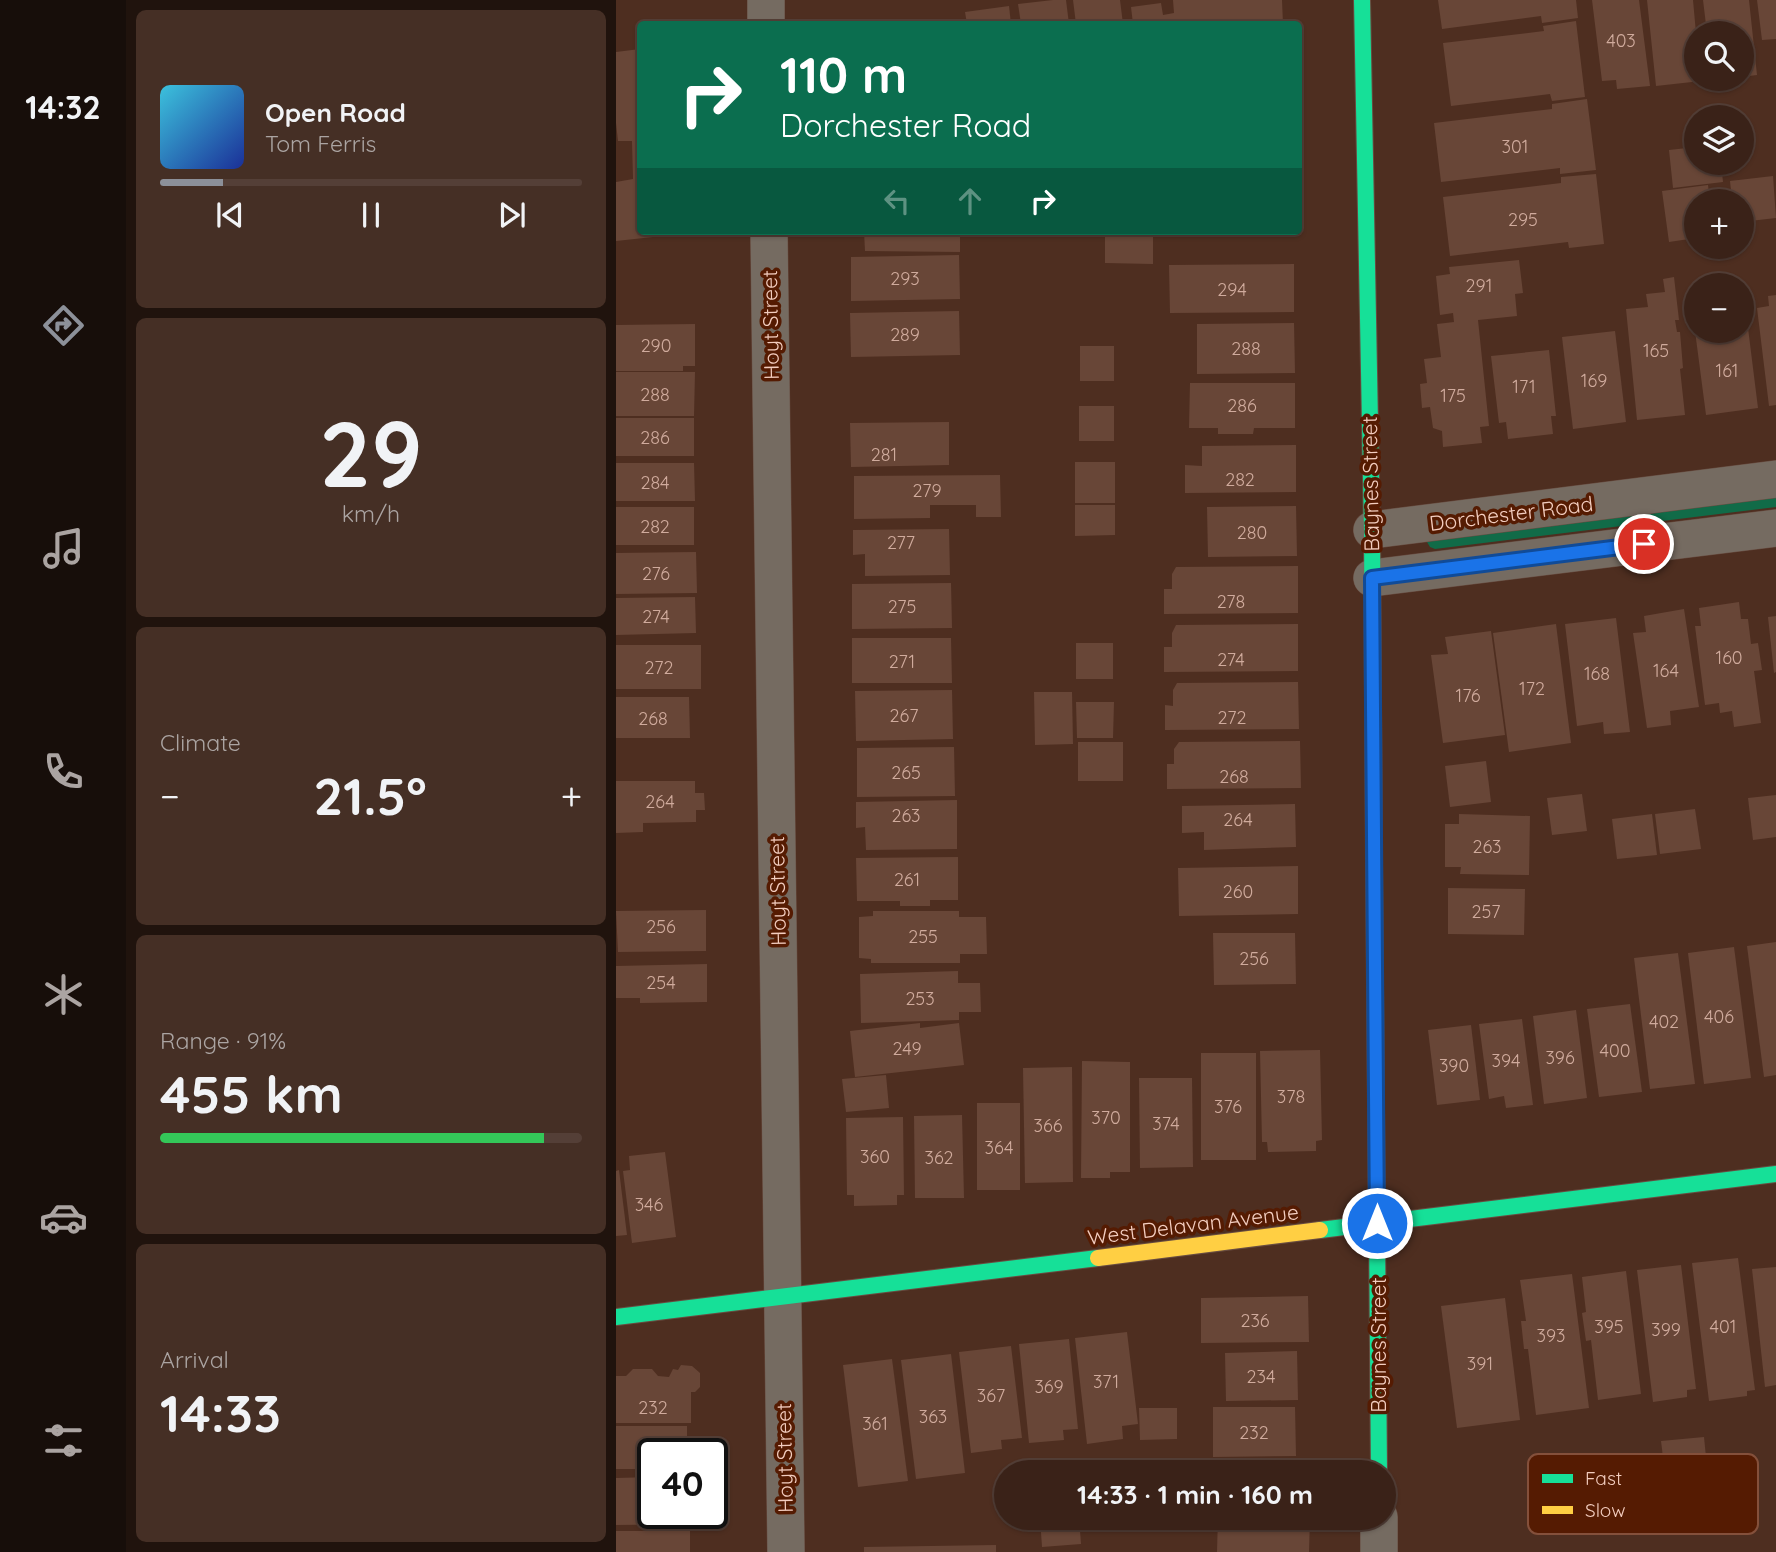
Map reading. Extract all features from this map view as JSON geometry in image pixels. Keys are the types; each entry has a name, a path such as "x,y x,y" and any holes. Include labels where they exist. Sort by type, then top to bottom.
{"street":[{"path":"766,0 766,21"},
{"name":"Baynes Street","path":"1362,0 1372,578 1379,1460"},
{"name":"Hoyt Street","path":"769,235 786,1552"},
{"name":"Dorchester Road","path":"1371,530 1776,479"},
{"path":"1372,578 1776,528"},
{"name":"West Delavan Avenue","path":"616,1317 1776,1174"},
{"path":"1379,1530 1380,1552"}],"green space":[{"path":"1776,490 1776,507 1435,549 1427,542 1428,536"}],"building":[{"path":"1066,0 1069,21 1021,21 1018,4"},
{"path":"1073,0 1120,0 1123,21 1076,21"},
{"path":"1173,0 1282,0 1283,21 1133,21 1131,7 1161,3 1163,15 1174,13"},
{"path":"1438,0 1576,0 1578,18 1542,23 1541,16 1442,29"},
{"path":"1592,0 1639,0 1650,86 1617,89 1616,80 1602,81"},
{"path":"1647,0 1693,0 1695,21 1684,21 1684,83 1656,86"},
{"path":"1703,0 1749,0 1751,21 1706,21"},
{"path":"1757,0 1776,0 1776,39 1762,40"},
{"path":"1009,6 1011,21 966,21 965,12"},
{"path":"1576,21 1585,97 1552,101 1550,94 1451,106 1443,43 1544,31 1543,26"},
{"path":"1754,47 1757,75 1754,75"},
{"path":"637,49 637,235 653,237 616,241 616,182 633,179 632,141 618,141 616,52"},
{"path":"1587,99 1596,170 1560,174 1560,168 1441,182 1434,123 1552,109 1552,104"},
{"path":"1684,148 1684,175 1722,175 1723,182 1673,188 1669,150"},
{"path":"1596,174 1604,244 1569,248 1568,242 1450,256 1443,197 1561,183 1561,177"},
{"path":"1773,176 1776,218 1754,221 1754,189 1731,189 1730,181"},
{"path":"1708,185 1708,189 1684,189 1684,240 1669,242 1662,191"},
{"path":"864,235 960,235 960,252 865,251"},
{"path":"1105,235 1153,235 1153,264 1105,263"},
{"path":"959,255 960,299 851,301 851,257"},
{"path":"1519,260 1523,293 1515,294 1517,316 1478,320 1489,426 1480,427 1482,443 1443,447 1442,431 1433,428 1430,407 1422,408 1420,384 1427,383 1424,359 1441,357 1437,324 1454,322 1453,313 1440,315 1436,276 1450,274 1449,267"},
{"path":"1294,264 1294,312 1170,313 1169,265"},
{"path":"1674,277 1679,320 1675,320 1677,332 1680,332 1683,368 1680,369 1685,415 1637,420 1626,309 1648,307 1646,294 1665,292 1663,279"},
{"path":"1776,295 1776,405 1769,406 1757,308 1769,306 1768,296"},
{"path":"959,311 960,355 851,357 850,313"},
{"path":"1294,323 1295,373 1197,374 1197,324"},
{"path":"695,324 695,366 683,366 683,371 616,371 616,325"},
{"path":"1615,331 1626,422 1573,429 1562,337"},
{"path":"1697,343 1750,343 1758,408 1706,415"},
{"path":"1080,346 1114,346 1114,381 1080,381"},
{"path":"1549,350 1556,416 1551,416 1553,434 1508,439 1506,422 1499,423 1491,356"},
{"path":"616,372 695,372 694,416 616,416"},
{"path":"1190,383 1295,383 1295,428 1254,428 1253,434 1218,434 1218,428 1189,428"},
{"path":"1079,406 1114,406 1114,441 1079,441"},
{"path":"616,418 694,418 694,456 616,456"},
{"path":"949,422 949,465 851,467 850,423"},
{"path":"1296,445 1296,492 1185,493 1185,465 1202,466 1202,446"},
{"path":"1075,462 1115,462 1115,503 1075,503"},
{"path":"616,463 694,463 695,501 616,501"},
{"path":"1000,475 1001,517 976,517 976,505 930,505 930,518 854,519 854,476"},
{"path":"1075,505 1115,505 1115,535 1075,536"},
{"path":"1296,506 1297,556 1208,557 1207,507"},
{"path":"616,507 694,507 694,545 616,545"},
{"path":"949,529 950,575 865,576 865,554 853,555 853,530"},
{"path":"696,552 697,593 616,594 616,553"},
{"path":"1298,566 1298,613 1164,614 1164,589 1172,589 1172,574 1176,567"},
{"path":"951,583 952,628 852,629 852,584"},
{"path":"695,597 696,633 616,635 616,598"},
{"path":"1739,602 1741,619 1748,619 1751,644 1758,643 1762,670 1754,671 1761,723 1734,727 1732,711 1720,713 1719,703 1705,705 1695,626 1701,626 1699,608"},
{"path":"1684,609 1699,707 1670,711 1671,725 1647,728 1633,633 1646,632 1644,616"},
{"path":"1776,616 1776,672 1774,673 1768,617"},
{"path":"1616,618 1630,732 1604,734 1603,722 1577,726 1565,624"},
{"path":"1298,624 1298,671 1164,672 1164,647 1172,647 1172,633 1176,625"},
{"path":"1556,624 1571,743 1509,752 1493,633"},
{"path":"1491,631 1505,735 1443,743 1431,655 1448,654 1445,637"},
{"path":"852,638 951,638 952,683 852,683"},
{"path":"1076,643 1113,643 1113,679 1076,679"},
{"path":"616,645 701,645 701,689 616,689"},
{"path":"1298,682 1299,729 1165,730 1165,705 1173,706 1173,690 1177,683"},
{"path":"952,690 953,739 856,741 855,691"},
{"path":"1034,692 1072,692 1073,744 1035,745"},
{"path":"616,697 689,697 690,738 616,738"},
{"path":"1076,702 1114,702 1113,738 1077,738"},
{"path":"1300,741 1301,788 1167,789 1167,764 1174,764 1174,749 1179,742"},
{"path":"1078,742 1123,742 1123,781 1078,781"},
{"path":"954,747 955,796 857,797 857,748"},
{"path":"1486,761 1491,802 1450,807 1445,766"},
{"path":"616,781 695,781 695,793 704,793 705,810 696,810 696,822 643,823 643,832 616,833"},
{"path":"1582,794 1587,831 1552,835 1547,798"},
{"path":"1776,795 1776,837 1753,840 1748,798"},
{"path":"957,800 957,849 866,850 865,827 856,828 856,802"},
{"path":"1295,804 1296,847 1204,850 1204,832 1182,833 1182,806"},
{"path":"1695,809 1701,849 1660,854 1655,814"},
{"path":"1459,814 1530,816 1529,875 1460,874 1461,867 1445,867 1445,824 1459,824"},
{"path":"1652,814 1657,855 1617,859 1612,819"},
{"path":"958,857 958,900 930,900 930,906 900,906 900,901 857,901 856,858"},
{"path":"1298,866 1298,914 1179,916 1178,868"},
{"path":"1448,888 1525,889 1524,935 1448,934"},
{"path":"706,910 706,951 618,952 616,911"},
{"path":"873,911 959,911 959,917 986,917 987,954 960,954 960,963 871,963 871,959 859,958 859,917 873,916"},
{"path":"1213,933 1295,933 1296,984 1214,985"},
{"path":"1776,942 1776,1075 1764,1077 1747,946"},
{"path":"1734,947 1751,1078 1704,1084 1688,953"},
{"path":"1678,953 1695,1084 1650,1089 1634,958"},
{"path":"707,964 707,1002 640,1003 640,998 616,998 616,966"},
{"path":"958,971 958,983 980,983 981,1012 959,1012 959,1020 861,1023 860,974"},
{"path":"1630,1004 1642,1092 1599,1097 1587,1009"},
{"path":"1576,1010 1587,1098 1544,1104 1533,1016"},
{"path":"1522,1019 1533,1105 1506,1108 1504,1096 1489,1099 1479,1024"},
{"path":"920,1023 920,1028 959,1023 964,1065 855,1077 850,1031"},
{"path":"1471,1025 1480,1100 1437,1105 1428,1030"},
{"path":"1320,1050 1322,1140 1316,1141 1316,1151 1268,1152 1267,1142 1262,1142 1260,1051"},
{"path":"1201,1053 1256,1053 1256,1160 1201,1160"},
{"path":"1082,1061 1130,1062 1130,1172 1110,1172 1110,1178 1081,1178"},
{"path":"1072,1067 1073,1182 1025,1183 1023,1068"},
{"path":"886,1075 889,1108 846,1112 842,1079"},
{"path":"1139,1078 1192,1078 1193,1167 1140,1168"},
{"path":"977,1103 1020,1103 1020,1190 977,1190"},
{"path":"962,1115 964,1198 915,1198 914,1116"},
{"path":"903,1117 904,1195 897,1195 897,1205 854,1206 854,1195 847,1195 846,1118"},
{"path":"665,1152 676,1237 632,1243 623,1171 630,1170 629,1156"},
{"path":"619,1170 627,1235 616,1236 616,1171"},
{"path":"1738,1258 1755,1390 1747,1391 1747,1396 1709,1401 1692,1263"},
{"path":"1681,1265 1696,1389 1687,1390 1687,1397 1653,1402 1637,1270"},
{"path":"1776,1267 1776,1385 1765,1387 1752,1269"},
{"path":"1626,1271 1641,1394 1598,1400 1591,1340 1586,1341 1582,1313 1586,1312 1582,1277"},
{"path":"1572,1274 1589,1408 1536,1415 1528,1349 1524,1349 1521,1321 1526,1321 1520,1280"},
{"path":"1308,1296 1309,1342 1201,1343 1201,1298"},
{"path":"1505,1298 1520,1420 1457,1428 1441,1306"},
{"path":"1127,1332 1138,1424 1122,1426 1123,1439 1087,1444 1075,1338"},
{"path":"1069,1339 1078,1429 1063,1430 1064,1440 1029,1443 1019,1344"},
{"path":"1011,1346 1022,1438 1001,1440 1002,1449 971,1453 959,1352"},
{"path":"1297,1351 1298,1400 1226,1401 1225,1353"},
{"path":"951,1354 965,1473 916,1479 901,1360"},
{"path":"892,1359 908,1481 858,1487 843,1365"},
{"path":"681,1365 692,1366 700,1373 700,1387 691,1392 691,1423 616,1423 616,1376 626,1376 633,1369 652,1369 658,1376 669,1377 673,1369 678,1370"},
{"path":"1213,1407 1295,1407 1296,1456 1213,1457"},
{"path":"1139,1408 1177,1408 1177,1439 1140,1440"},
{"path":"616,1426 687,1426 687,1438 637,1438 637,1469 616,1469"},
{"path":"1704,1437 1706,1454 1663,1454 1661,1441"},
{"path":"637,1477 637,1525 616,1525 616,1478"},
{"path":"1041,1530 1080,1530 1081,1544 1042,1547"},
{"path":"1218,1530 1310,1530 1309,1552 1217,1552"},
{"path":"616,1531 690,1531 690,1552 616,1552"},
{"path":"996,1545 996,1552 864,1552 864,1547"}],"traffic: fast":[{"path":"1362,0 1372,530 1374,863"},
{"path":"1376,1107 1379,1460"},
{"path":"1320,1230 1776,1174"},
{"path":"616,1317 1098,1258"}],"traffic: slow":[{"path":"1374,863 1376,1107"},
{"path":"1098,1258 1320,1230"}],"route":[{"path":"1377,1223 1372,578 1644,544"}]}
